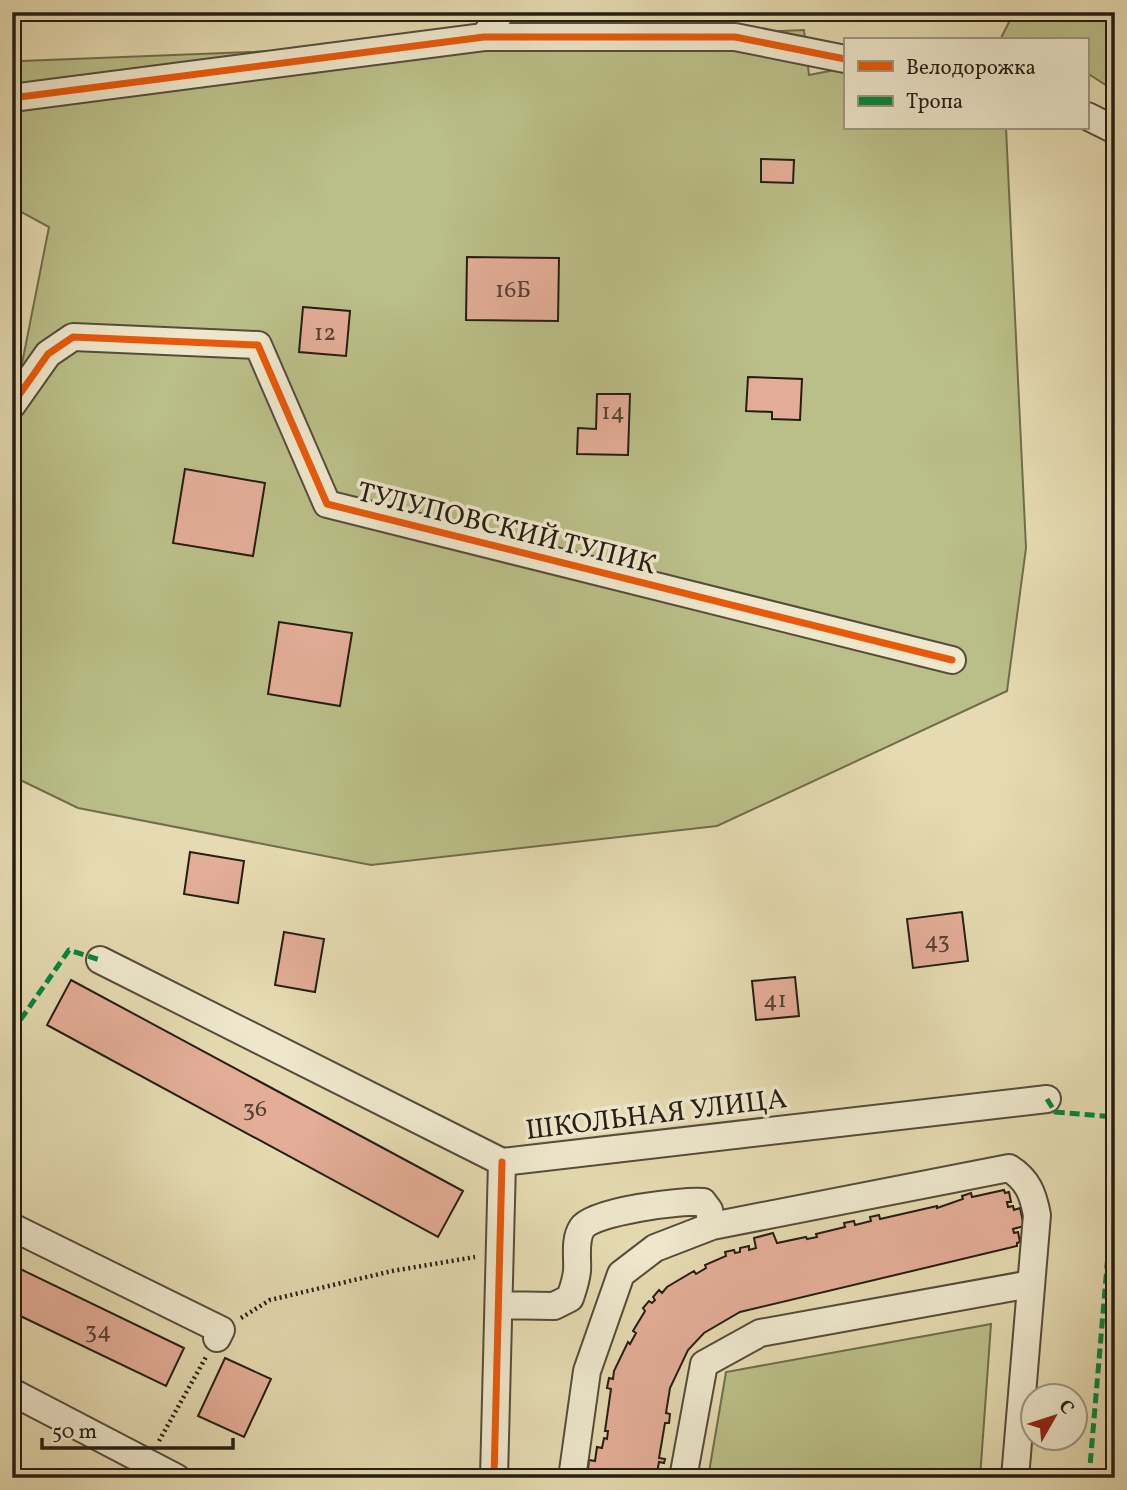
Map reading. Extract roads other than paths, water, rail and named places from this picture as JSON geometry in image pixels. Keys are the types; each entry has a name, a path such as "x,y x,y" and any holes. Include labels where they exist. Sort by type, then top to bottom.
{"street":[{"path":"484,37 501,12"},
{"path":"12,98 484,37 735,37 844,59"},
{"path":"1088,116 1115,130"},
{"name":"ТУЛУПОВСКИЙ ТУПИК","path":"12,405 48,354 73,337 258,345 327,504 952,660"},
{"path":"100,960 502,1162"},
{"name":"ШКОЛЬНАЯ УЛИЦА","path":"494,1478 502,1162 1047,1099"},
{"path":"572,1478 587,1371 621,1274 655,1248 712,1226 1009,1168 1022,1177 1032,1193 1037,1215 1015,1478"},
{"path":"499,1305 554,1306 570,1298 576,1277 580,1235 582,1228 592,1220 623,1211 691,1200 704,1202 709,1210 712,1226"},
{"path":"12,1227 219,1334"},
{"path":"683,1478 704,1364 760,1333 1031,1284"},
{"path":"12,1392 177,1478"}]}
